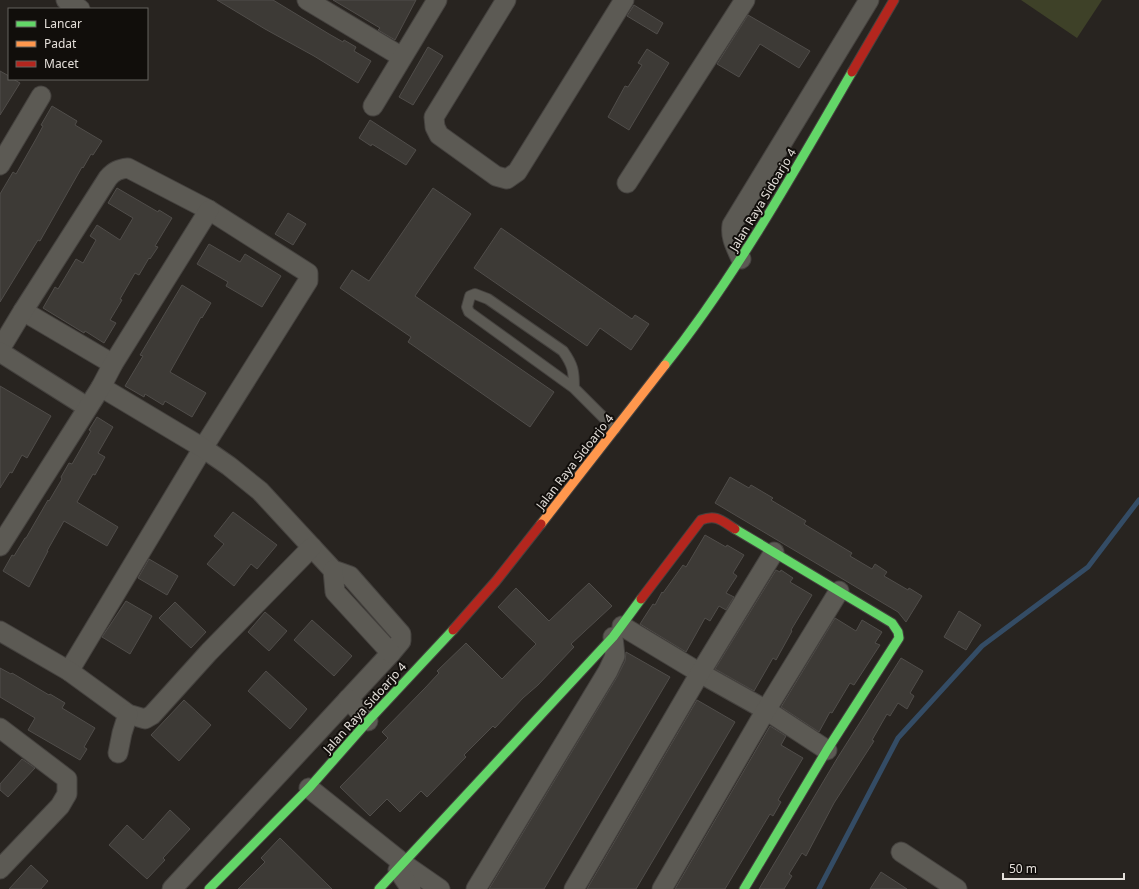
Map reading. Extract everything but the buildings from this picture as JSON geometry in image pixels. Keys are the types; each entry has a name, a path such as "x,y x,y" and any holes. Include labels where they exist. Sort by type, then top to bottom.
{"street":[{"path":"66,0 78,8"},
{"path":"307,0 402,57"},
{"path":"373,106 437,0"},
{"path":"506,0 434,117 435,127 439,135 496,176 507,179 517,172 624,0"},
{"path":"626,183 745,0"},
{"path":"741,259 732,240 732,225 867,1 890,7"},
{"name":"Jalan Raya Sidoarjo 4","path":"209,889 309,788 496,581 685,340 741,259 810,145 890,7"},
{"path":"0,165 41,96"},
{"path":"69,672 203,448 308,282 308,273 209,210 128,168 120,168 108,178 23,311 0,351 87,407"},
{"path":"0,546 101,387 113,364 209,210"},
{"path":"23,311 113,364"},
{"path":"101,387 203,448 229,466 260,491 333,570 350,576 402,634 401,641 172,889"},
{"path":"379,889 617,632 701,520 709,516 716,517 892,623 898,632 898,638 827,750 744,889"},
{"path":"0,631 69,672 128,714 145,719 152,715 209,652 312,548"},
{"path":"574,889 700,673 774,552"},
{"path":"662,889 766,710 839,591"},
{"path":"617,632 700,673 766,710 827,750"},
{"path":"476,889 608,671 615,656 617,632"},
{"path":"348,699 368,721"},
{"path":"118,753 128,714"},
{"path":"0,728 67,779 67,794 60,806 0,870"},
{"path":"309,788 401,867 440,889"},
{"path":"901,852 956,889"},
{"path":"401,867 412,889"}],"lane":[{"path":"574,388 574,371 563,351 483,296 475,294 470,296 467,307 469,312 574,388 615,429"}],"green space":[{"path":"1021,0 1102,0 1077,38"}],"waterway":[{"path":"819,889 898,738 982,646 1088,567 1139,500"}],"traffic: fast":[{"path":"665,365 741,259 852,72"},
{"path":"735,529 892,623 898,632 899,638 827,750 744,889"},
{"path":"379,889 613,637 641,599"},
{"path":"209,889 309,788 368,721 453,630"}],"traffic: slow":[{"path":"541,524 665,365"}],"traffic: jam":[{"path":"852,72 894,0"},
{"path":"641,599 701,520 707,518 719,519 735,529"},
{"path":"453,630 496,581 541,524"}]}
